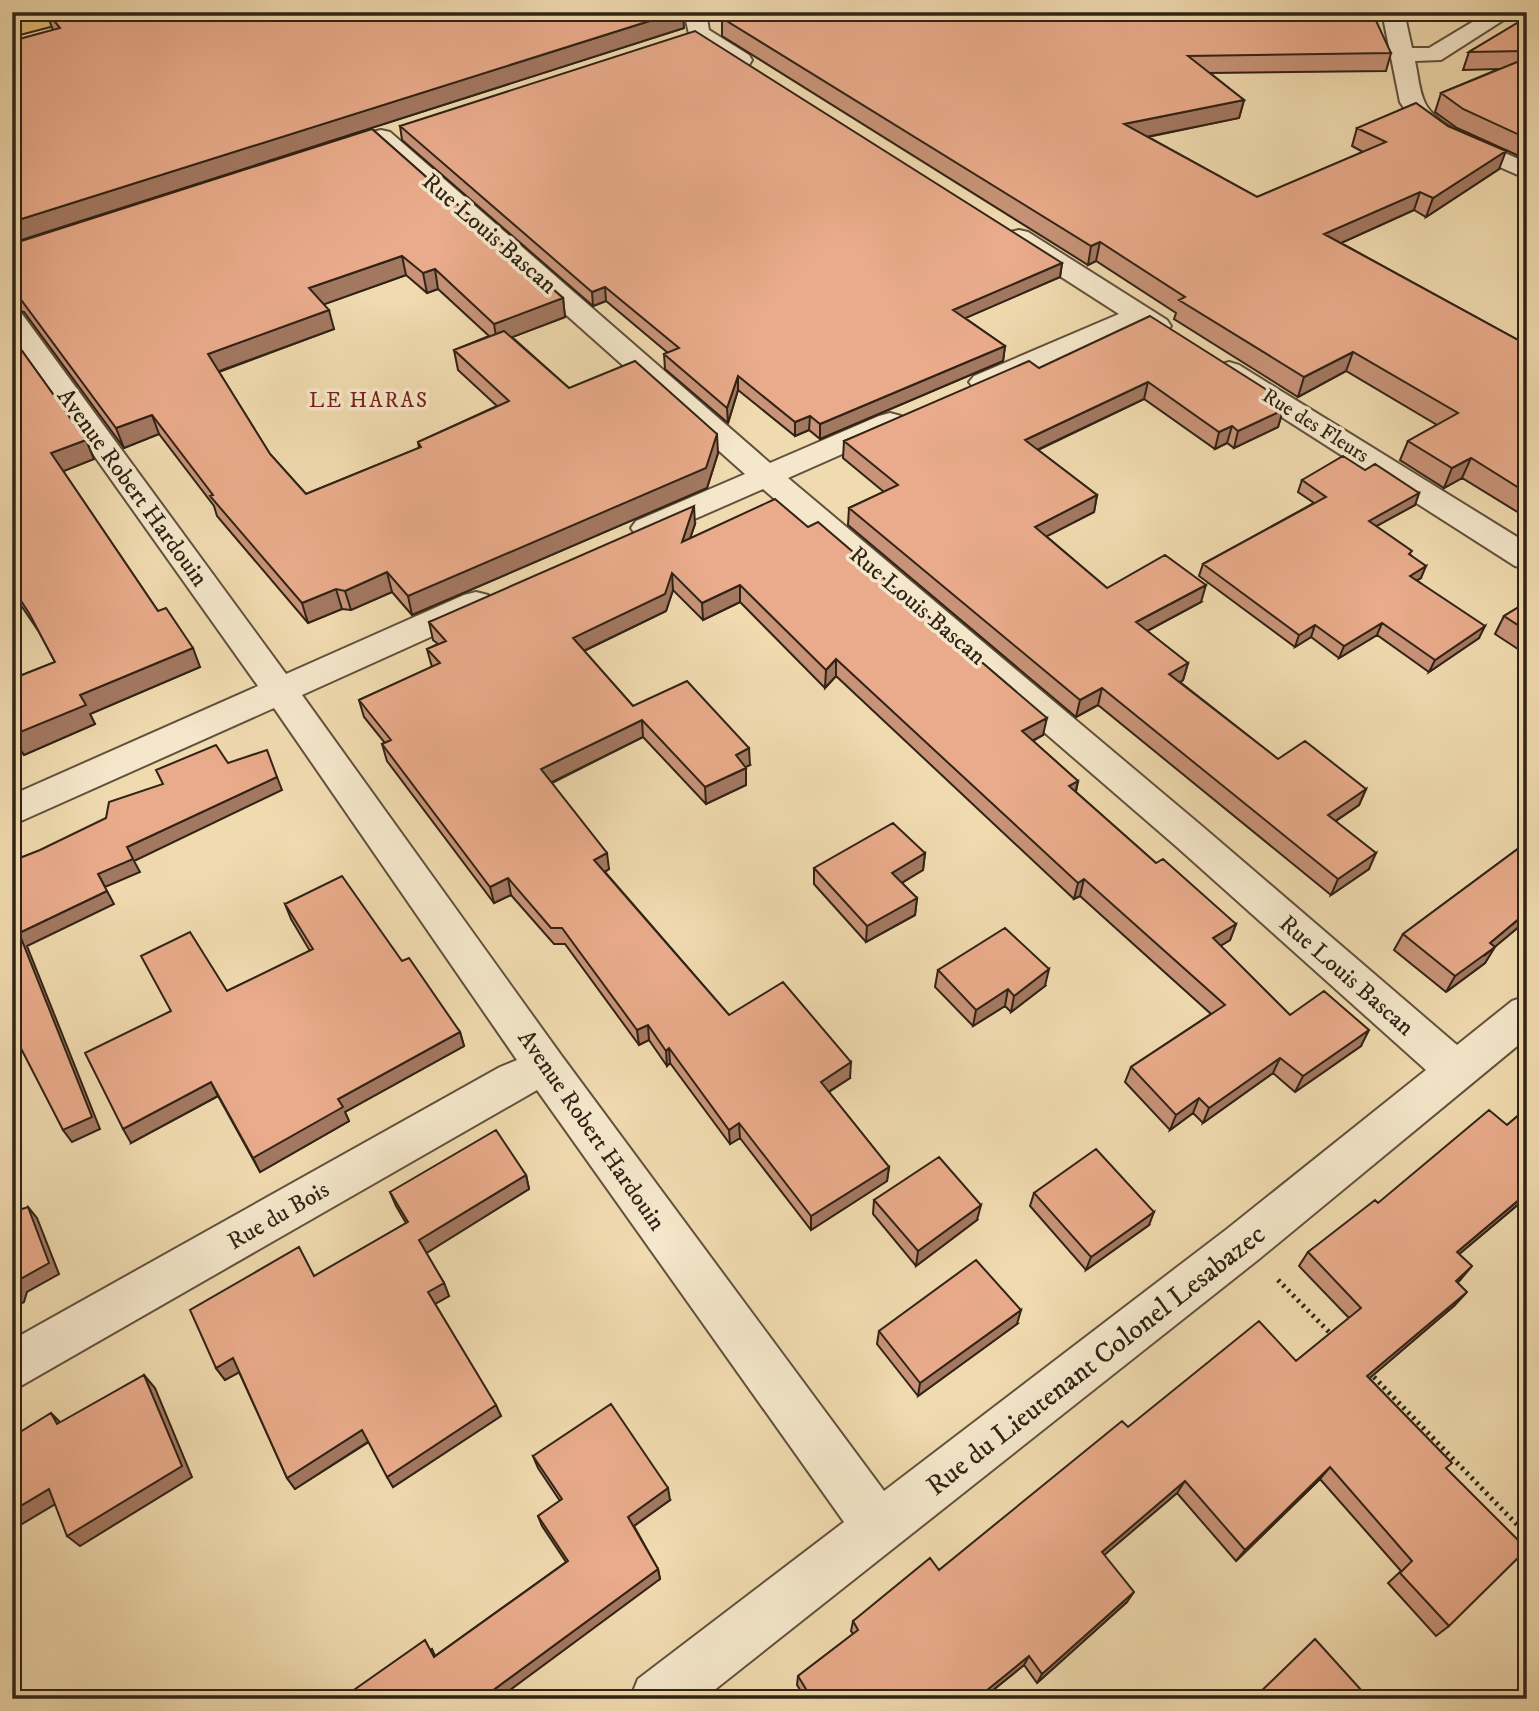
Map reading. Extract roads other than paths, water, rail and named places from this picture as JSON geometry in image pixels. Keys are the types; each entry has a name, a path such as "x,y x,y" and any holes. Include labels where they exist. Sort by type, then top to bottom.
{"main road":[{"path":"14,25 77,12"}],"street":[{"path":"1393,12 1412,102 1423,119 1452,137 1527,172"},
{"path":"1404,54 1433,55 1506,12"},
{"path":"699,28 762,74"},
{"path":"355,145 407,128"},
{"name":"Rue Louis Bascan","path":"381,137 766,476 1179,828 1457,1072"},
{"path":"995,223 1174,337"},
{"path":"964,391 1140,315"},
{"name":"Avenue Robert Hardouin","path":"12,320 281,692 546,1068 880,1528"},
{"name":"Rue des Fleurs","path":"1210,359 1527,558"},
{"path":"618,541 913,412"},
{"path":"12,811 505,590"},
{"name":"Rue du Lieutenant Colonel Lesabazec","path":"658,1699 1243,1244 1527,1013"},
{"name":"Rue du Bois","path":"12,1367 514,1080 546,1068"}],"district":[{"name":"LE HARAS","path":"369,400"}]}
